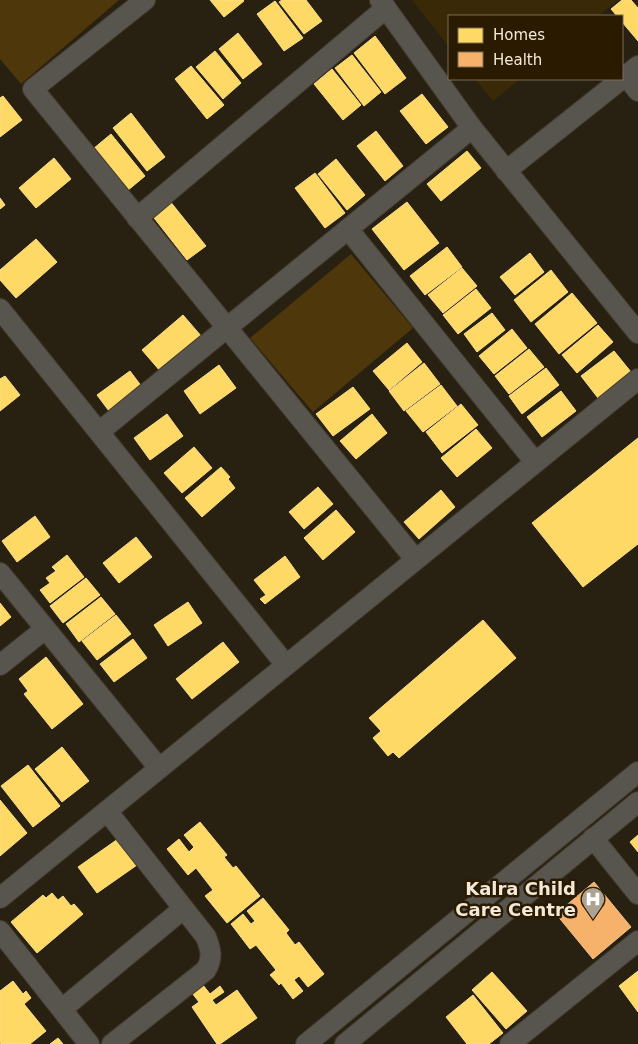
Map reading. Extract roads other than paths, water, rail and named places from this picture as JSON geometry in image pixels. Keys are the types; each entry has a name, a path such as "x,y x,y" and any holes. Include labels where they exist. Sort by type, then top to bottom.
{"street":[{"path":"145,0 33,89 416,559"},
{"path":"137,218 383,4 472,128 638,333"},
{"path":"506,171 634,78"},
{"path":"99,432 472,128"},
{"path":"348,229 534,462"},
{"path":"0,309 286,665"},
{"path":"0,898 638,379"},
{"path":"0,572 159,768"},
{"path":"0,665 45,629"},
{"path":"306,1044 638,772"},
{"path":"345,1044 638,802"},
{"path":"107,811 206,937 212,961 206,970 112,1044"},
{"path":"593,838 638,894"},
{"path":"62,1009 183,909"},
{"path":"0,931 89,1044"},
{"path":"510,1044 638,941"}],"place":[{"name":"Kalra Child Care Centre","path":"593,920"}]}
